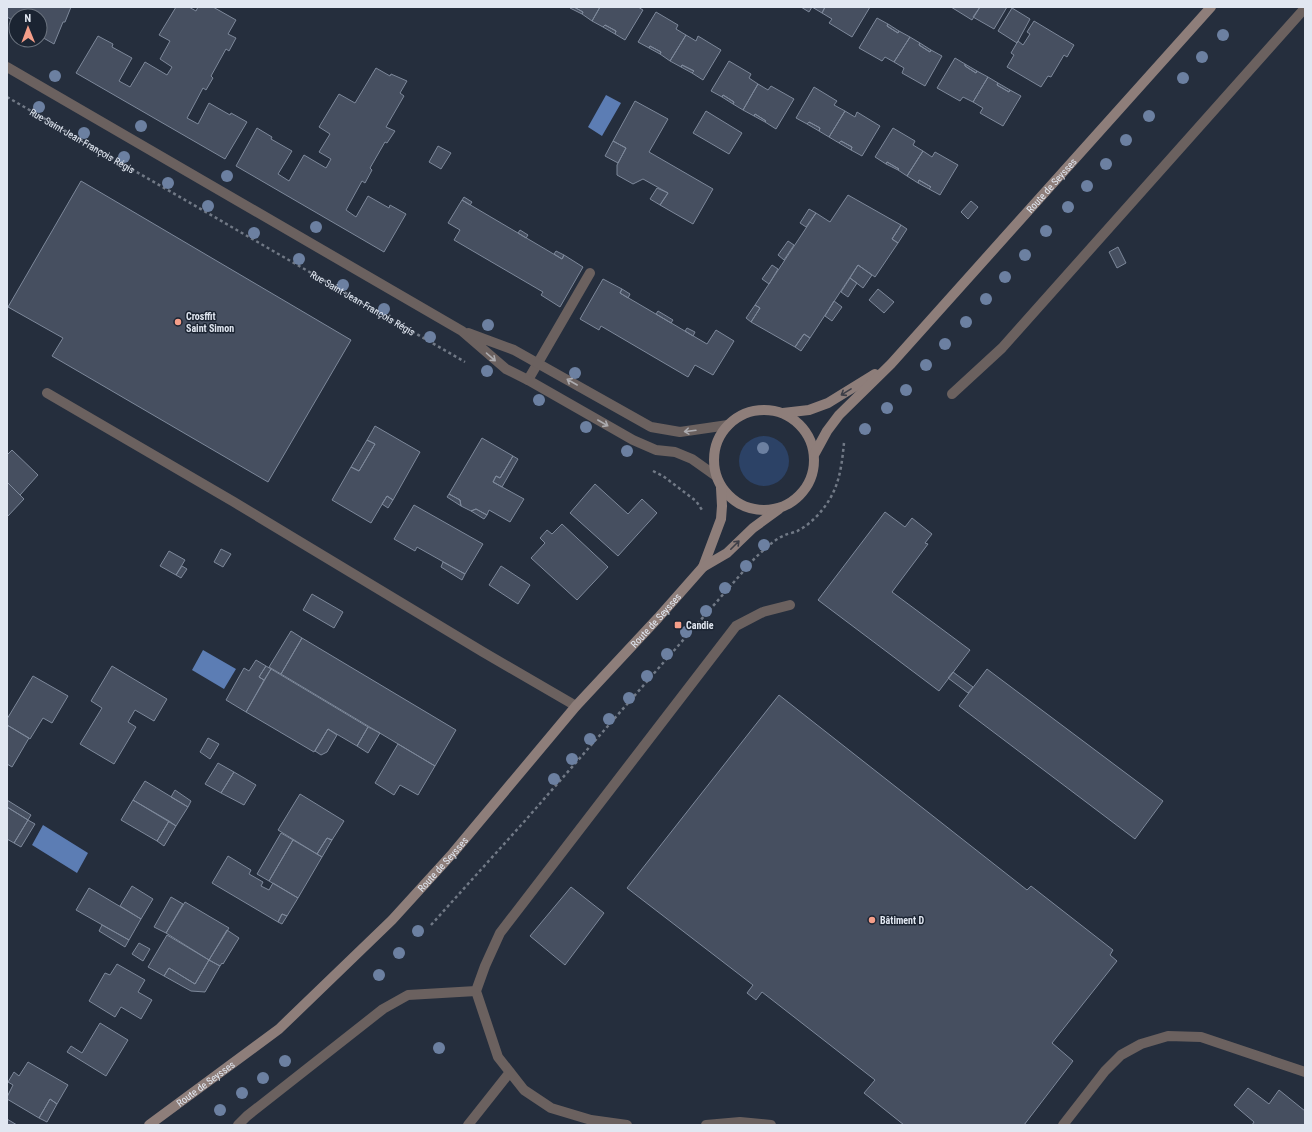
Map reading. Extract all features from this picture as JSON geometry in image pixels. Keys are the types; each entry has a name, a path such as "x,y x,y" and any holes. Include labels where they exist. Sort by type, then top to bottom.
{"main road":[{"name":"Route de Seysses","path":"815,453 827,431 839,415 891,364 1211,7"},
{"name":"Route de Seysses","path":"783,413 809,410 828,403 891,364"},
{"path":"754,410 768,410 783,413 804,429 811,440 815,453 815,467 811,481 803,493 792,503 779,509 766,511 753,510 730,498 722,488 716,476 714,462 715,448 720,436 728,424 740,416 754,410"},
{"name":"Route de Seysses","path":"703,567 721,519 722,488"},
{"name":"Route de Seysses","path":"148,1125 279,1029 392,920 453,853 576,706 703,567 727,553 753,528 779,509"}],"street":[{"path":"952,394 1002,348 1305,8"},
{"path":"7,67 462,331 514,350 651,427 680,432 728,424"},
{"path":"528,380 590,273"},
{"path":"462,331 506,369 633,440 656,450 675,452 692,459 716,476"},
{"path":"47,393 234,502 576,706"},
{"path":"627,1125 591,1120 551,1108 524,1090 498,1058 476,991 485,966 500,933 736,626 763,612 790,605"},
{"path":"238,1125 247,1116 383,1009 408,995 476,991"},
{"path":"1063,1125 1105,1071 1121,1056 1140,1044 1168,1036 1201,1037 1305,1072"},
{"path":"468,1125 510,1072"},
{"path":"706,1125 740,1122 771,1125"}],"path":[{"name":"Rue Saint-Jean-François Régis","path":"7,97 470,365"},
{"path":"430,925 523,823 755,558 775,540 798,531 811,522 824,508 834,493 846,438"},
{"path":"650,468 696,500 704,514"}],"shaded area":[{"path":"606,95 621,103 602,136 588,127"},
{"path":"764,436 778,440 785,447 789,461 785,475 778,482 764,486 750,482 743,475 739,461 743,447 750,440"},
{"path":"203,650 236,669 224,689 192,670"},
{"path":"43,825 88,853 77,873 32,845"}],"building":[{"path":"7,7 71,7 54,44 48,41 48,8 8,8 7,17"},
{"path":"176,7 189,7 196,11 198,7 213,7 236,20 228,34 236,38 229,51 226,49 211,76 213,78 206,90 203,88 187,118 198,124 209,103 230,115 231,113 247,122 225,159 76,73 98,36 113,44 112,47 132,58 119,81 130,87 145,62 167,75 172,67 160,59 170,41 159,35"},
{"path":"571,7 583,12 582,14 570,8"},
{"path":"574,7 600,7 592,21 582,14 583,12"},
{"path":"600,7 638,7 643,10 625,40 615,34 616,31 605,25 603,27 592,21"},
{"path":"801,7 812,7 809,12"},
{"path":"812,7 825,7 822,13"},
{"path":"825,7 870,7 852,37 829,23 832,19 822,13"},
{"path":"951,7 980,7 972,20"},
{"path":"980,7 1007,7 994,29 973,17"},
{"path":"1012,8 1030,19 1017,43 998,31"},
{"path":"656,12 678,25 676,29 686,35 670,61 660,54 661,52 638,42"},
{"path":"877,18 888,24 887,26 898,33 899,31 910,37 894,62 885,57 882,61 859,48"},
{"path":"1034,21 1074,45 1067,57 1064,55 1051,77 1048,76 1041,87 1007,67 1014,55 1011,53 1018,41 1023,45 1030,34 1027,32"},
{"path":"888,24 899,31 898,33 887,26"},
{"path":"605,25 616,31 615,34 603,27"},
{"path":"686,35 696,41 698,36 721,50 703,80 692,73 694,71 682,65 681,67 670,61"},
{"path":"910,37 930,52 931,50 942,56 925,86 902,73 904,68 894,62"},
{"path":"920,43 931,50 930,52 919,45"},
{"path":"650,46 661,52 660,54 649,48"},
{"path":"955,58 976,73 977,71 988,77 973,102 963,97 960,101 937,88"},
{"path":"729,61 751,74 749,78 758,84 743,110 723,95 722,97 711,91"},
{"path":"965,64 977,71 976,73 965,66"},
{"path":"682,65 694,71 692,73 681,67"},
{"path":"376,68 390,76 391,74 407,81 400,93 404,96 386,127 395,131 387,143 385,142 370,168 372,170 365,183 362,181 346,210 356,217 368,196 389,208 390,205 406,214 384,252 236,166 257,128 272,137 271,139 292,151 278,174 289,181 304,155 326,168 331,159 319,152 330,134 319,127 339,94 355,103"},
{"path":"988,77 998,83 997,85 1009,92 1010,90 1021,96 1003,126 980,113 983,108 973,102"},
{"path":"998,83 1010,90 1009,92 997,85"},
{"path":"758,84 768,90 771,86 794,99 776,129 755,114 754,116 743,110"},
{"path":"814,87 837,101 834,105 845,111 829,137 819,131 820,128 809,122 807,124 796,118"},
{"path":"723,95 734,102 733,104 722,97"},
{"path":"635,101 668,119 649,152 713,189 693,224 660,205 668,193 643,179 633,184 617,175 617,165 626,148 613,141"},
{"path":"706,111 742,133 729,154 693,133"},
{"path":"845,111 855,117 857,112 880,126 862,156 851,150 852,147 841,141 839,143 829,137"},
{"path":"755,114 766,121 765,122 754,116"},
{"path":"809,122 820,128 819,131 807,124"},
{"path":"893,128 915,141 913,145 923,151 907,176 898,170 899,169 887,162 886,164 875,157"},
{"path":"613,141 626,148 618,163 605,156"},
{"path":"841,141 852,147 851,150 839,143"},
{"path":"438,146 451,153 441,169 429,162"},
{"path":"923,151 932,157 935,152 958,165 940,195 929,189 931,187 919,180 918,183 907,176"},
{"path":"887,162 899,169 898,170 886,164"},
{"path":"919,180 931,187 929,189 918,183"},
{"name":"Crosffit Saint Simon","path":"81,181 351,340 268,482 52,356 63,338 8,307"},
{"path":"657,188 668,193 660,205 650,199"},
{"path":"848,195 901,225 892,239 898,243 875,277 858,265 810,338 804,334 795,347 751,322 760,308 755,305 816,213 830,222"},
{"path":"464,197 472,202 470,205 462,200"},
{"path":"462,200 562,259 564,255 583,267 560,307 541,295 543,292 454,240 460,230 448,223"},
{"path":"971,201 978,207 968,219 961,212"},
{"path":"809,209 816,213 806,227 800,223"},
{"path":"901,225 907,229 898,243 892,239"},
{"path":"520,230 528,235 526,238 518,233"},
{"path":"788,241 794,245 784,260 778,255"},
{"path":"1118,247 1126,263 1117,268 1109,252"},
{"path":"556,251 564,255 562,259 554,254"},
{"path":"772,265 778,269 769,284 762,279"},
{"path":"858,265 872,275 863,288 850,278"},
{"path":"850,278 857,283 848,297 841,292"},
{"path":"603,279 622,289 620,293 707,344 716,330 734,341 713,375 695,365 688,377 601,326 599,330 580,319"},
{"path":"622,289 630,294 628,298 620,293"},
{"path":"878,289 894,302 884,313 869,300"},
{"path":"834,301 842,307 832,321 825,316"},
{"path":"755,305 760,308 751,322 746,318"},
{"path":"658,311 673,320 671,323 656,314"},
{"path":"687,328 695,332 693,336 685,331"},
{"path":"804,334 810,338 801,351 795,347"},
{"path":"375,426 420,452 393,500 387,496 371,523 332,500 351,467 359,471 375,444 367,440"},
{"path":"482,438 513,456 500,478 496,476 493,482 524,499 510,522 489,510 487,515 476,509 471,511 461,506 460,500 449,494"},
{"path":"367,440 375,444 359,471 351,467"},
{"path":"12,450 38,475 20,495 7,482 7,455"},
{"path":"513,456 518,459 502,487 493,482 496,476 500,478"},
{"path":"7,482 24,499 7,517"},
{"path":"595,484 628,514 642,499 657,513 618,556 570,513"},
{"path":"449,494 460,500 461,506 447,497"},
{"path":"387,496 393,500 388,508 382,504"},
{"path":"414,505 483,544 465,574 417,547 415,551 394,539"},
{"path":"476,509 487,515 484,519 471,511"},
{"path":"885,512 905,527 912,518 932,534 925,543 928,544 892,592 970,650 939,691 818,600"},
{"path":"562,524 608,567 577,600 531,558 545,543 540,538 547,530 552,534"},
{"path":"221,549 231,554 223,567 214,562"},
{"path":"169,551 185,560 176,575 160,566"},
{"path":"443,562 465,574 462,580 441,567"},
{"path":"182,566 187,569 181,578 176,575"},
{"path":"501,566 530,585 518,604 489,585"},
{"path":"312,594 343,612 334,628 303,610"},
{"path":"291,631 302,638 281,674 269,667"},
{"path":"302,638 456,730 435,766 281,674"},
{"path":"256,660 266,666 259,677 264,680 246,712 226,700 244,668 249,671"},
{"path":"112,666 167,699 154,721 135,710 128,722 136,727 114,764 80,744 102,708 91,701"},
{"path":"266,666 271,669 264,680 259,677"},
{"path":"271,669 368,727 357,746 328,729 314,752 246,712"},
{"path":"987,669 1163,801 1135,839 959,706"},
{"path":"953,672 973,687 968,693 948,678"},
{"path":"33,676 68,696 52,723 43,718 30,739 7,725 7,719"},
{"name":"Bâtiment D","path":"779,695 1027,890 1031,886 1113,950 1110,955 1117,961 1052,1043 1073,1061 1024,1125 904,1125 864,1093 875,1080 762,992 756,1000 747,993 753,985 627,888"},
{"path":"7,725 29,738 12,767 7,764"},
{"path":"368,727 380,733 368,753 357,746"},
{"path":"328,729 337,735 327,752 321,755 315,751"},
{"path":"208,738 219,744 210,759 200,752"},
{"path":"398,744 435,766 418,795 400,785 394,795 375,783"},
{"path":"218,763 234,772 221,793 205,784"},
{"path":"234,772 256,785 244,805 221,793"},
{"path":"145,781 188,807 176,826 133,800"},
{"path":"175,790 191,801 188,807 171,797"},
{"path":"300,794 344,821 332,840 327,838 317,854 278,830"},
{"path":"7,800 31,815 28,820 7,807"},
{"path":"133,800 169,821 157,841 121,820"},
{"path":"7,807 28,820 14,843 7,839"},
{"path":"28,820 35,824 21,847 14,843"},
{"path":"169,821 176,826 164,846 157,841"},
{"path":"281,833 293,840 269,881 257,874"},
{"path":"327,838 332,840 322,857 317,854"},
{"path":"293,840 322,857 298,898 269,881"},
{"path":"228,856 251,870 249,874 263,882 261,886 269,890 273,883 298,898 287,916 282,914 278,922 212,883"},
{"path":"132,886 153,899 141,919 120,906"},
{"path":"571,887 604,913 565,965 530,936"},
{"path":"89,888 141,919 129,940 76,910"},
{"path":"171,897 183,904 166,933 154,927"},
{"path":"185,902 229,928 209,960 166,933"},
{"path":"282,914 287,916 282,924 278,922"},
{"path":"102,925 129,940 125,947 99,931"},
{"path":"227,930 239,938 223,964 222,963 220,966 209,960"},
{"path":"167,935 209,960 195,984 169,968 164,976 148,967"},
{"path":"139,943 150,949 143,961 132,954"},
{"path":"209,960 220,966 205,992 191,991 164,976 169,968 195,984"},
{"path":"117,964 145,980 138,992 152,1000 141,1019 121,1007 115,1017 89,1001 105,973 110,975"},
{"path":"100,1023 128,1040 106,1076 67,1052 71,1046 82,1053"},
{"path":"28,1062 68,1085 57,1104 50,1099 39,1118 7,1099 13,1085 8,1082 14,1072 19,1076"},
{"path":"1248,1088 1269,1104 1279,1090 1305,1111 1305,1125 1252,1125 1254,1122 1234,1105"},
{"path":"50,1099 57,1104 47,1122 39,1118"},
{"path":"7,1119 17,1125 7,1125"}],"place":[{"name":"Crosffit Saint Simon","path":"178,322"},
{"name":"Candie","path":"678,625"},
{"name":"Bâtiment D","path":"872,920"}]}
